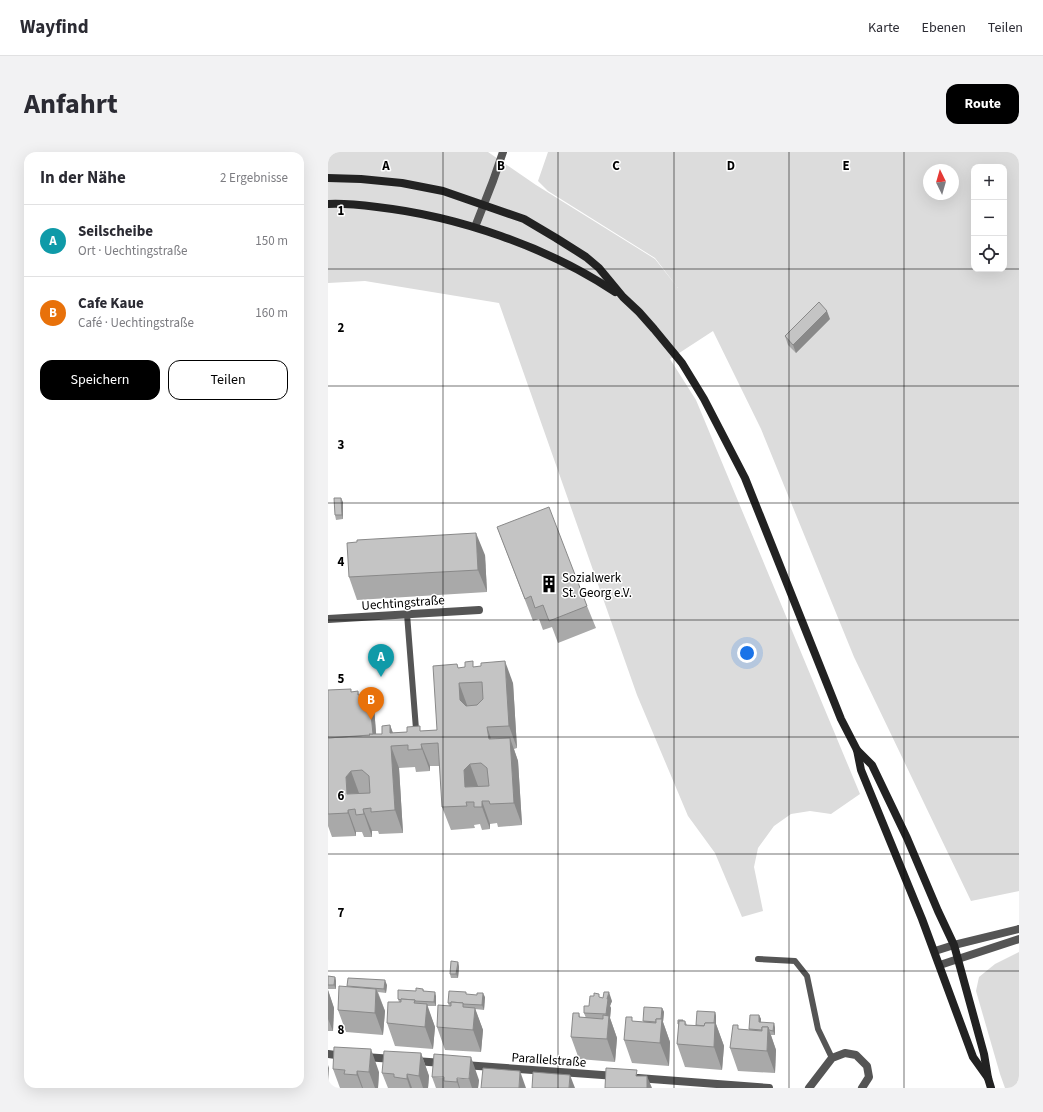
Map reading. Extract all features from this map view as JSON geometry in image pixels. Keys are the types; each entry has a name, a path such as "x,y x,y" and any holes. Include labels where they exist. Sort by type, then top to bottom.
{"main road":[{"path":"328,178 361,179 402,183 444,191 524,219 556,238 599,268 678,358 704,398 745,478 842,719 857,750 860,770 935,951 973,1057 988,1078"},
{"path":"328,204 359,205 398,209 434,216 475,227 516,242 576,268 623,297"},
{"path":"857,750 872,765 907,838 938,912 954,945 984,1054 991,1088"}],"street":[{"path":"475,227 494,181 503,152"},
{"name":"Uechtingstraße","path":"328,619 479,610"},
{"path":"935,951 1019,929"},
{"path":"940,966 958,958 1019,939"},
{"path":"809,1088 832,1058 845,1053 856,1055 867,1066 869,1077 862,1088"},
{"name":"Parallelstraße","path":"328,1054 769,1088"}],"lane":[{"path":"407,614 416,729"},
{"path":"758,959 795,962 807,976 818,1029 832,1058"}],"shaded area":[{"path":"328,152 488,152 536,185 655,259 678,288 655,258 548,191 538,181 548,152 1019,152 1019,891 971,901 854,657 761,429 713,331 670,359 696,400 860,794 831,814 810,811 791,814 774,826 758,848 754,867 763,911 742,917 715,853 688,816 637,695 499,303 365,281 328,283"},
{"path":"1019,952 1019,1088 1005,1088 976,991 979,977 995,964"}],"building":[{"path":"819,302 827,311 793,345 785,336"},
{"path":"334,498 341,498 342,515 335,515"},
{"name":"Sozialwerk St. Georg e.V.","path":"549,507 587,606 549,621 543,605 535,608 531,596 525,599 497,527"},
{"path":"476,533 478,570 349,577 347,543 357,542 357,540"},
{"path":"473,661 473,667 481,666 481,663 505,661 509,726 487,727 489,739 510,738 514,803 490,804 489,801 482,801 482,807 474,807 474,802 466,802 467,806 442,807 438,743 421,744 422,749 408,750 408,745 391,746 395,810 371,812 371,808 363,809 364,814 356,815 355,809 348,810 348,813 328,814 328,738 382,734 382,726 390,725 390,733 407,732 407,727 420,726 420,731 437,730 433,666 457,664 458,668 465,667 465,662","holes":["482,682 483,699 477,705 466,706 460,700 459,683","481,763 487,768 489,786 465,787 464,770 470,764","362,770 369,776 370,793 347,794 346,777 351,771"]},
{"path":"351,689 351,692 358,691 358,695 369,694 373,734 328,738 328,690"},
{"path":"451,961 458,962 456,974 450,974"},
{"path":"328,976 335,977 334,985 328,985"},
{"path":"348,978 385,980 384,989 347,986"},
{"path":"339,986 376,989 375,1013 338,1010"},
{"path":"416,988 423,989 423,991 435,992 434,1002 398,999 398,990 416,991"},
{"path":"449,991 466,992 466,994 477,995 477,993 483,993 482,1005 448,1003"},
{"path":"604,992 609,992 606,1014 584,1013 584,1006 589,1006 590,996 594,996 594,993 599,994 599,997 603,998"},
{"path":"401,999 415,1000 414,1003 427,1004 425,1027 387,1023 388,1002 401,1002"},
{"path":"451,1002 463,1003 463,1007 475,1008 473,1030 437,1027 438,1005 451,1006"},
{"path":"644,1007 662,1008 661,1019 656,1019 656,1022 643,1021"},
{"path":"697,1011 715,1012 714,1023 705,1023 704,1026 696,1025"},
{"path":"573,1013 579,1013 579,1017 603,1019 603,1015 609,1016 607,1039 571,1037"},
{"path":"750,1015 759,1015 759,1022 774,1023 773,1031 769,1030 768,1027 762,1027 762,1030 749,1029"},
{"path":"626,1017 632,1017 632,1021 656,1023 656,1019 662,1019 660,1043 624,1040"},
{"path":"679,1021 685,1021 685,1025 704,1026 705,1023 715,1023 714,1047 677,1044"},
{"path":"733,1025 738,1025 738,1029 762,1031 762,1027 768,1027 767,1051 730,1048"},
{"path":"334,1047 371,1049 369,1072 357,1071 357,1075 344,1074 345,1070 333,1069"},
{"path":"384,1051 421,1053 419,1076 407,1074 407,1079 394,1077 394,1074 382,1073"},
{"path":"434,1054 471,1057 469,1079 457,1078 457,1082 444,1081 444,1077 432,1077"},
{"path":"483,1068 520,1071 519,1088 481,1088"},
{"path":"606,1068 637,1070 636,1076 647,1076 647,1088 605,1088"},
{"path":"533,1072 570,1075 569,1088 532,1088"}],"place":[{"name":"Sozialwerk St. Georg e.V.","path":"549,584"},
{"name":"Seilscheibe","path":"381,677"},
{"name":"Cafe Kaue","path":"371,720"}]}
